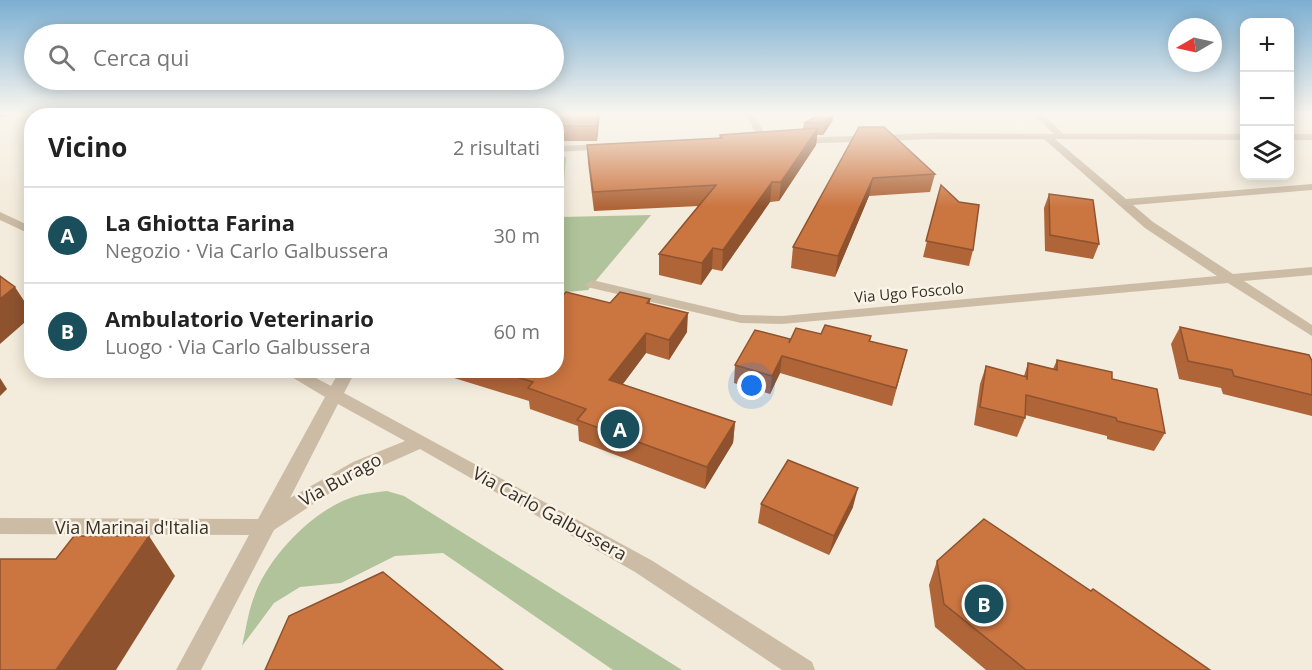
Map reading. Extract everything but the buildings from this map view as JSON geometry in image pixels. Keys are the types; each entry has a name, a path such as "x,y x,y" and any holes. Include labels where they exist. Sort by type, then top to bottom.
{"street":[{"path":"1056,144 1149,225 1312,332"},
{"path":"564,149 615,147"},
{"path":"1122,202 1312,187"},
{"path":"0,214 24,228"},
{"name":"Via Ugo Foscolo","path":"591,284 741,319 782,320 1312,271"},
{"name":"Via Carlo Galbussera","path":"302,378 643,566 803,670"},
{"name":"Via Burago","path":"188,670 344,378"},
{"name":"Via Burago","path":"264,527 316,489 342,474 385,454 422,442"},
{"name":"Via Marinai d'Italia","path":"0,526 264,527"}],"green space":[{"path":"564,157 566,157 564,181"},
{"path":"651,215 588,290 564,292 564,217"},
{"path":"387,491 404,496 682,670 613,670 443,553 395,556 341,583 300,587 274,603 242,646 250,609 261,581 270,565 296,534 327,509 360,495"}],"place":[{"name":"La Ghiotta Farina","path":"620,429"},
{"name":"Ambulatorio Veterinario","path":"984,604"}]}
